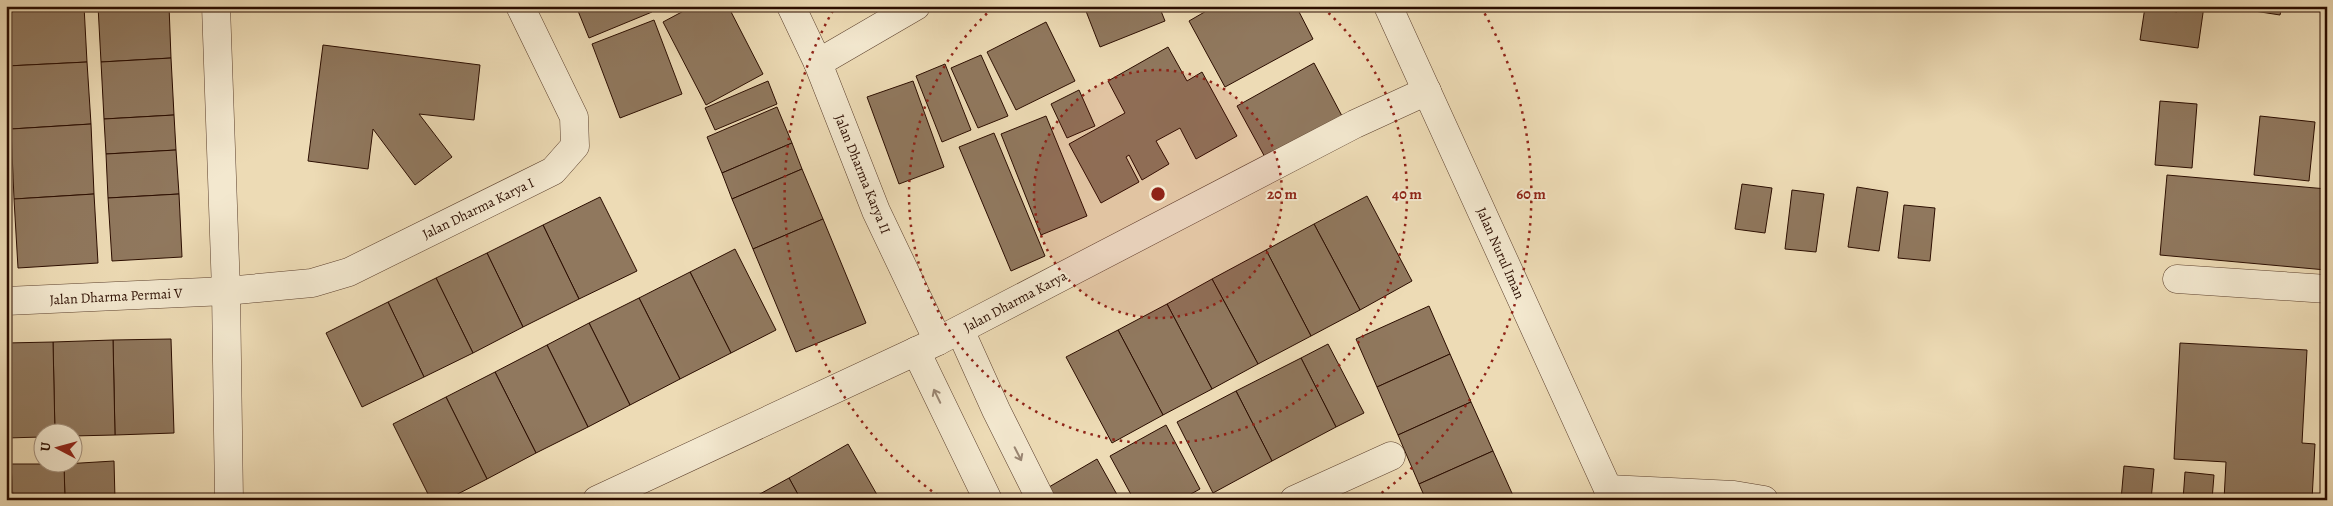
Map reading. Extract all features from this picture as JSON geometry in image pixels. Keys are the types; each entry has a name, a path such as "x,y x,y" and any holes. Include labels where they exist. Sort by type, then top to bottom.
{"street":[{"path":"216,6 226,291 229,500"},
{"name":"Jalan Dharma Karya I","path":"226,291 312,283 349,272 553,171 575,146 574,117 520,6"},
{"name":"Jalan Dharma Karya II","path":"791,6 818,63 876,211 938,341"},
{"path":"818,63 916,6"},
{"name":"Jalan Nurul Iman","path":"1388,6 1611,494"},
{"name":"Jalan Dharma Karya","path":"597,500 938,341 1355,124 1428,91"},
{"path":"2176,279 2327,289"},
{"name":"Jalan Dharma Permai V","path":"6,301 226,291"},
{"path":"938,341 988,500"},
{"path":"938,341 996,410 1041,500"},
{"path":"1294,500 1391,456"},
{"path":"1611,494 1734,495 1764,500"}],"building":[{"path":"6,6 84,6 87,62 7,66"},
{"path":"98,6 169,6 171,58 101,62"},
{"path":"576,6 650,6 652,12 589,38"},
{"path":"693,6 728,6 763,74 706,105 663,22"},
{"path":"1084,6 1159,6 1165,21 1100,47"},
{"path":"1215,6 1296,6 1313,39 1225,87 1189,21"},
{"path":"2178,6 2204,6 2198,48 2140,40 2145,7 2177,12"},
{"path":"2222,6 2282,6 2280,15"},
{"path":"654,20 682,94 620,118 592,44"},
{"path":"1046,22 1075,81 1016,110 987,52"},
{"path":"323,45 480,65 474,120 419,114 452,157 415,185 373,129 368,169 308,161"},
{"path":"1168,47 1187,81 1202,72 1237,136 1196,159 1180,128 1156,141 1169,164 1142,180 1129,155 1126,157 1139,182 1101,203 1069,144 1125,113 1108,81"},
{"path":"981,55 1008,116 978,128 951,68"},
{"path":"171,58 174,115 104,119 101,62"},
{"path":"87,62 91,124 11,129 7,66"},
{"path":"1314,63 1342,116 1266,159 1237,106"},
{"path":"945,64 971,130 942,142 916,76"},
{"path":"768,81 777,104 715,130 705,108"},
{"path":"913,81 944,167 899,184 867,97"},
{"path":"1079,90 1095,126 1067,138 1051,104"},
{"path":"2160,101 2197,104 2192,168 2155,165"},
{"path":"777,107 792,143 722,173 707,137"},
{"path":"174,115 176,150 106,154 104,119"},
{"path":"1046,116 1087,216 1041,235 1001,134"},
{"path":"2260,116 2315,122 2309,181 2254,175"},
{"path":"91,124 94,194 14,199 11,129"},
{"path":"994,133 1045,256 1011,271 959,147"},
{"path":"792,143 802,169 732,199 722,173"},
{"path":"176,150 179,194 108,198 106,154"},
{"path":"802,169 823,219 753,249 732,199"},
{"path":"2167,175 2327,189 2326,270 2160,255"},
{"path":"1742,184 1772,188 1765,233 1735,229"},
{"path":"1857,187 1888,192 1879,251 1848,247"},
{"path":"1792,190 1824,194 1816,252 1785,249"},
{"path":"94,194 98,263 18,268 14,199"},
{"path":"179,194 182,257 112,261 108,198"},
{"path":"1367,196 1412,281 1360,310 1314,224"},
{"path":"600,197 637,271 579,299 543,225"},
{"path":"1904,205 1935,208 1930,261 1898,258"},
{"path":"823,219 866,323 796,352 753,249"},
{"path":"1314,224 1360,310 1311,336 1266,250"},
{"path":"543,225 579,299 523,327 487,253"},
{"path":"735,249 776,330 731,353 690,272"},
{"path":"1266,250 1311,336 1258,364 1212,279"},
{"path":"487,253 523,327 473,353 436,278"},
{"path":"690,272 731,353 680,379 639,298"},
{"path":"436,278 473,353 424,377 388,302"},
{"path":"1212,279 1258,364 1212,389 1167,304"},
{"path":"639,298 680,379 630,405 589,323"},
{"path":"388,302 424,377 362,407 326,333"},
{"path":"1167,304 1212,389 1163,415 1118,330"},
{"path":"1429,306 1450,354 1377,387 1356,339"},
{"path":"589,323 630,405 588,427 547,345"},
{"path":"1118,330 1163,415 1112,443 1066,357"},
{"path":"171,339 174,433 115,435 113,340"},
{"path":"113,340 115,435 82,436 82,424 55,424 53,342"},
{"path":"53,342 55,424 32,424 32,437 6,438 6,343"},
{"path":"2180,343 2307,350 2302,443 2315,444 2312,500 2224,500 2226,462 2174,459"},
{"path":"1328,344 1364,413 1336,427 1301,358"},
{"path":"547,345 588,427 536,453 495,372"},
{"path":"1450,354 1471,402 1398,435 1377,387"},
{"path":"1301,358 1336,427 1272,461 1236,391"},
{"path":"495,372 536,453 487,479 446,397"},
{"path":"1236,391 1272,461 1213,493 1177,422"},
{"path":"446,397 487,479 446,500 431,500 393,424"},
{"path":"1471,402 1493,451 1419,484 1398,435"},
{"path":"1166,425 1200,489 1180,500 1134,500 1110,456"},
{"path":"848,444 880,500 801,500 789,478"},
{"path":"1493,451 1515,500 1426,500 1419,484"},
{"path":"1097,459 1120,500 1056,500 1049,487"},
{"path":"114,461 115,500 65,500 64,474 82,474 82,463"},
{"path":"11,464 32,464 32,474 64,474 65,500 13,500"},
{"path":"11,464 13,500 6,500 6,465"},
{"path":"2124,466 2154,469 2151,500 2121,500"},
{"path":"2185,472 2214,475 2212,500 2183,500"},
{"path":"789,478 801,500 749,500"}]}
